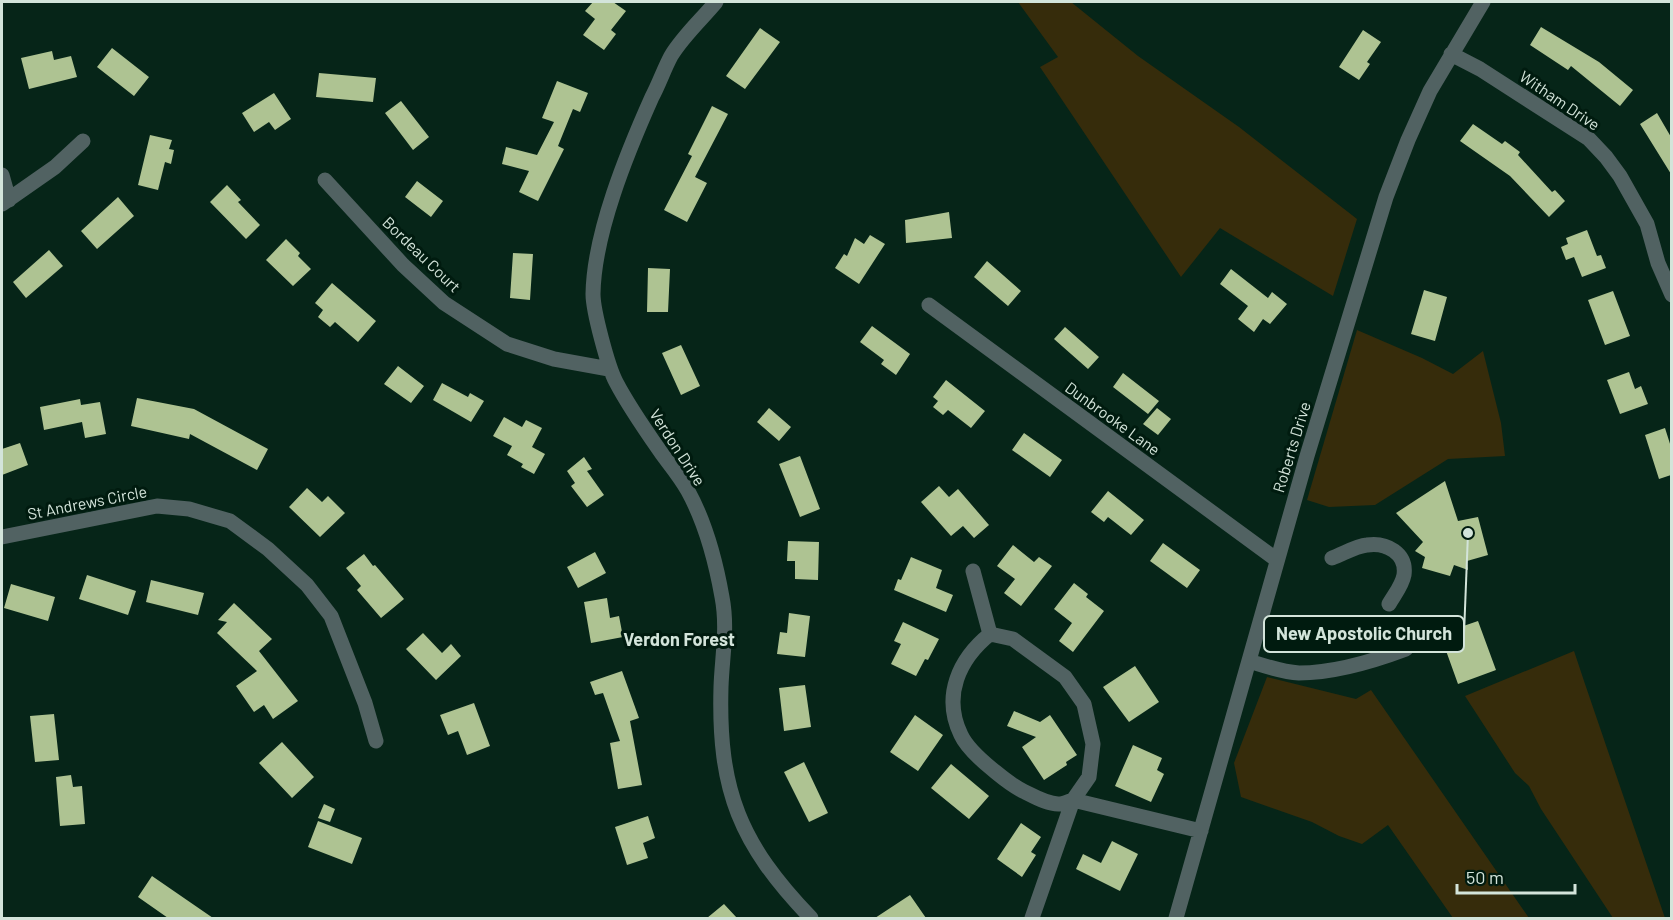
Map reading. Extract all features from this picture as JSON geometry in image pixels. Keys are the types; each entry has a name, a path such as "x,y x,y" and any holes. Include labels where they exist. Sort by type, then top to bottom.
{"street":[{"name":"Verdon Drive","path":"716,2 672,55 634,138 605,221 593,296 609,369 647,433 688,491 710,546 723,598 726,640 721,739 728,787 752,846 788,894 811,918"},
{"name":"Roberts Drive","path":"1176,918 1277,560 1386,197 1430,91 1483,2"},
{"name":"Witham Drive","path":"1451,54 1480,69 1589,139 1606,157 1620,176 1647,224 1658,263 1671,294"},
{"path":"2,175 5,202 55,166 83,141"},
{"name":"Bordeau Court","path":"325,180 403,264 444,303 507,344 555,359 609,369"},
{"name":"Dunbrooke Lane","path":"929,305 1277,560"},
{"name":"St Andrews Circle","path":"2,537 157,506 189,509 230,521 268,549 307,585 331,616 365,704 376,741"},
{"path":"1332,558 1367,544 1389,546 1395,550 1404,563 1404,574 1400,587 1389,604"},
{"path":"973,570 990,634"},
{"path":"990,634 976,645 960,668 954,688 953,709 961,735 979,758 1010,785 1044,801 1060,804 1073,800 1201,831"},
{"path":"990,634 1013,639 1065,677 1084,704 1093,744 1089,777 1073,800 1032,918"},
{"path":"1248,661 1298,673 1319,671 1384,657 1406,649"}],"shaded area":[{"path":"1018,2 1071,2 1138,56 1239,127 1357,219 1333,296 1220,228 1181,277 1040,67 1058,57"},
{"path":"1357,330 1453,374 1483,351 1501,423 1505,456 1448,459 1375,505 1329,507 1307,500"},
{"path":"1574,651 1665,918 1613,918 1541,809 1529,786 1515,773 1465,696"},
{"path":"1267,677 1356,699 1371,690 1529,918 1453,918 1388,825 1362,844 1339,836 1312,822 1241,797 1234,763"}],"building":[{"path":"593,2 613,2 626,11 611,30 616,34 604,50 583,35 595,19 585,11"},
{"path":"1541,27 1599,62 1633,90 1620,106 1571,66 1568,70 1530,45"},
{"path":"760,28 780,42 745,89 726,76"},
{"path":"1363,30 1381,42 1367,62 1370,64 1359,80 1339,67"},
{"path":"112,48 149,77 134,96 97,67"},
{"path":"52,51 54,60 71,56 77,77 29,89 21,58"},
{"path":"319,73 376,78 373,102 316,97"},
{"path":"557,81 588,93 580,112 573,109 558,146 564,149 538,201 519,192 529,171 502,164 506,147 537,155 554,122 542,118"},
{"path":"274,93 291,119 275,130 269,122 254,132 242,113"},
{"path":"401,101 429,137 413,150 385,113"},
{"path":"712,106 728,114 695,177 707,183 687,222 664,210 692,156 688,154"},
{"path":"1657,113 1671,137 1671,174 1640,124"},
{"path":"1473,124 1502,144 1505,141 1520,152 1518,155 1552,192 1555,190 1565,201 1549,217 1510,176 1460,141"},
{"path":"150,135 172,140 169,149 174,150 171,164 165,162 158,190 138,185"},
{"path":"417,181 443,201 431,217 405,197"},
{"path":"227,185 241,200 238,202 260,225 246,239 210,202"},
{"path":"118,197 134,216 97,249 81,231"},
{"path":"949,212 952,238 906,243 905,220"},
{"path":"1587,230 1597,256 1601,255 1606,268 1582,277 1574,257 1566,260 1561,247 1568,244 1566,238"},
{"path":"870,235 885,244 859,284 835,268 844,254 847,256 855,238 864,244"},
{"path":"286,239 311,269 293,286 266,260"},
{"path":"49,250 63,266 26,298 13,282"},
{"path":"513,253 533,254 530,300 510,298"},
{"path":"987,261 1021,291 1008,306 974,277"},
{"path":"648,268 670,269 668,312 647,312"},
{"path":"1231,269 1268,298 1272,292 1287,304 1270,324 1263,319 1254,332 1238,319 1248,306 1220,284"},
{"path":"332,283 376,321 358,342 335,322 330,327 318,317 323,310 315,303"},
{"path":"1424,290 1447,297 1435,341 1411,334"},
{"path":"1613,291 1630,336 1605,345 1588,300"},
{"path":"872,326 910,354 896,375 881,364 884,360 860,342"},
{"path":"1065,327 1099,357 1088,369 1054,339"},
{"path":"681,345 700,386 681,395 662,353"},
{"path":"398,366 424,386 411,403 384,384"},
{"path":"1629,372 1635,389 1641,386 1648,404 1620,414 1607,380"},
{"path":"1123,373 1159,401 1148,414 1113,387"},
{"path":"946,380 985,411 971,428 948,410 943,415 933,407 938,401 933,397"},
{"path":"442,383 468,397 470,393 484,401 471,422 433,400"},
{"path":"137,398 194,409 268,449 257,470 190,434 189,439 131,426"},
{"path":"80,399 81,405 100,402 106,434 85,438 82,422 44,430 40,407"},
{"path":"769,408 791,427 779,441 757,422"},
{"path":"1157,408 1171,419 1158,435 1143,424"},
{"path":"504,417 522,427 526,420 542,428 532,447 545,454 534,474 521,467 523,464 507,455 512,446 493,436"},
{"path":"1665,428 1671,447 1671,475 1659,479 1645,435"},
{"path":"1024,433 1062,460 1050,477 1012,450"},
{"path":"20,443 28,465 2,475 2,449"},
{"path":"800,456 820,509 800,517 779,464"},
{"path":"584,457 592,469 587,471 604,495 587,507 571,486 575,483 567,471"},
{"path":"1445,481 1458,521 1478,517 1488,555 1467,561 1468,570 1454,565 1450,576 1422,568 1425,557 1415,551 1423,542 1396,513"},
{"path":"939,486 949,497 958,489 989,525 974,538 963,526 951,536 921,502"},
{"path":"307,488 322,502 328,496 345,513 320,537 289,507"},
{"path":"1108,491 1144,520 1131,535 1108,517 1104,522 1091,512"},
{"path":"788,541 819,542 818,580 795,579 795,561 787,561"},
{"path":"1163,543 1200,570 1187,588 1150,561"},
{"path":"1013,545 1034,562 1039,557 1052,566 1021,606 1004,593 1015,579 997,566"},
{"path":"595,552 606,573 578,588 567,567"},
{"path":"364,554 404,599 381,618 357,590 361,586 346,568"},
{"path":"911,557 942,570 936,588 953,595 946,612 894,590"},
{"path":"87,575 136,591 128,615 79,599"},
{"path":"151,580 204,593 198,615 146,602"},
{"path":"1074,583 1088,594 1086,597 1104,611 1073,652 1059,641 1072,623 1054,609"},
{"path":"11,584 55,597 48,621 4,608"},
{"path":"607,598 610,618 619,616 623,637 591,643 584,602"},
{"path":"234,603 272,639 259,651 298,701 273,719 264,705 254,712 236,686 257,671 217,633 227,622 218,620"},
{"path":"789,613 810,616 805,657 777,654 780,632 787,633"},
{"path":"1478,621 1496,670 1458,684 1440,634"},
{"path":"903,622 939,639 916,676 891,664 901,644 894,641"},
{"path":"423,633 442,653 451,644 461,656 436,680 406,649"},
{"path":"1135,666 1159,702 1129,722 1103,687"},
{"path":"622,671 639,718 630,721 642,785 618,789 610,743 620,741 603,693 595,695 590,682"},
{"path":"805,685 811,727 784,731 779,688"},
{"path":"474,703 490,746 467,755 458,731 448,735 440,715"},
{"path":"1014,711 1040,722 1050,715 1077,755 1066,762 1067,765 1044,780 1022,747 1036,737 1007,726"},
{"path":"54,714 59,760 35,762 30,716"},
{"path":"915,715 943,735 918,771 890,752"},
{"path":"282,742 314,777 292,798 259,763"},
{"path":"1133,745 1162,758 1157,770 1164,774 1151,802 1115,786"},
{"path":"804,762 828,813 809,822 784,772"},
{"path":"951,764 989,796 969,819 931,788"},
{"path":"71,775 73,787 82,786 85,824 60,826 56,777"},
{"path":"324,804 335,809 330,822 318,818"},
{"path":"648,816 655,838 643,843 648,858 627,865 615,827"},
{"path":"318,821 362,838 352,864 308,847"},
{"path":"1021,823 1041,837 1031,852 1036,855 1022,877 997,859"},
{"path":"1112,841 1138,854 1120,891 1076,869 1083,854 1101,863"},
{"path":"152,876 213,918 168,918 138,897"},
{"path":"910,895 926,918 875,918"},
{"path":"724,904 737,918 707,918"}],"place":[{"name":"New Apostolic Church","path":"1468,533"}],"district":[{"name":"Verdon Forest","path":"679,639"}]}
